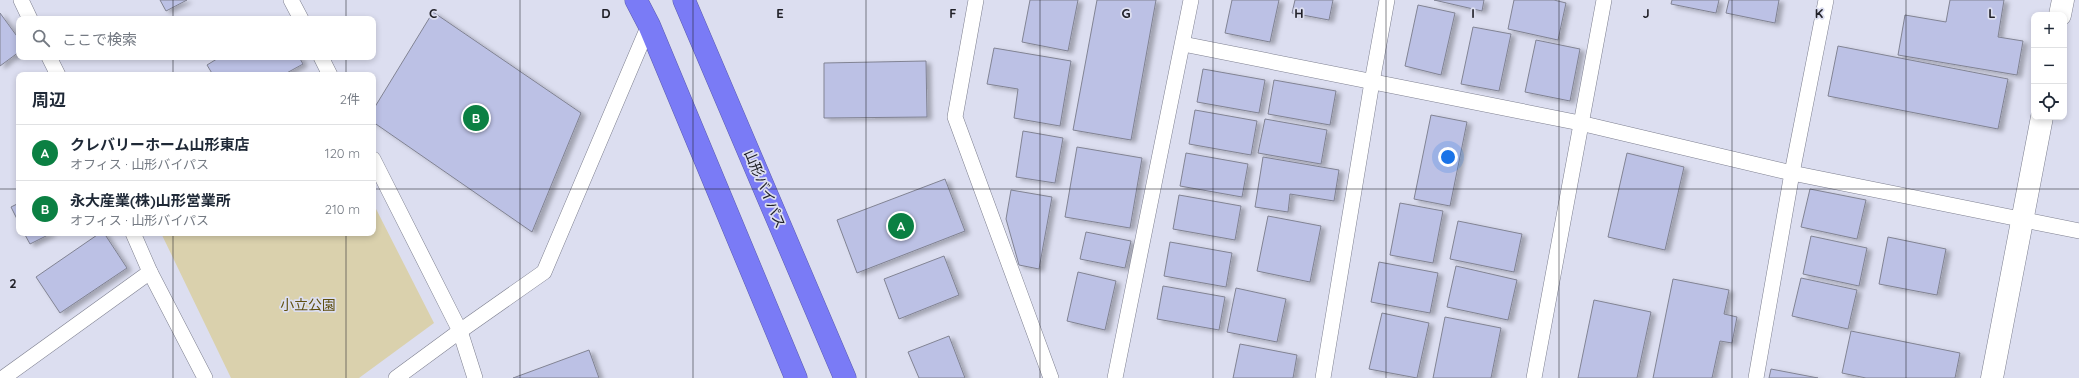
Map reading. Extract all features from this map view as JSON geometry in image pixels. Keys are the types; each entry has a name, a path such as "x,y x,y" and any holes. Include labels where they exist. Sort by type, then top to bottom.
{"highway":[{"path":"636,0 649,25 796,378"},
{"name":"山形バイパス","path":"684,0 845,378"}],"street":[{"path":"2061,12 2063,0"},
{"path":"1992,378 2041,120"}],"lane":[{"path":"21,0 29,16"},
{"path":"291,0 299,16"},
{"path":"976,0 955,117 1051,378"},
{"path":"1115,378 1191,0"},
{"path":"1324,378 1372,82 1387,0"},
{"path":"1534,378 1580,123 1604,0"},
{"path":"1756,378 1792,172 1826,0"},
{"path":"396,378 544,272 649,25"},
{"path":"1183,44 1580,123 1792,172 2079,231"},
{"path":"50,60 56,72"},
{"path":"322,60 326,72"},
{"path":"376,165 460,331 475,378"},
{"path":"134,236 150,272 205,378"},
{"path":"3,378 150,272"}],"green space":[{"name":"小立公園","path":"376,209 434,323 359,378 231,378 162,236 376,236"}],"building":[{"path":"160,0 187,0 166,11"},
{"path":"1030,0 1078,0 1068,51 1022,42"},
{"path":"1097,0 1156,0 1131,140 1073,130"},
{"path":"1232,0 1279,0 1270,42 1225,33"},
{"path":"1295,0 1333,0 1329,20 1292,13"},
{"path":"1434,0 1484,0 1482,11"},
{"path":"1514,0 1554,0 1566,3 1558,40 1508,29"},
{"path":"1672,0 1719,0 1716,13 1671,4"},
{"path":"1729,0 1779,0 1775,23 1726,13"},
{"path":"1950,0 2004,0 1998,37 2023,41 2017,75 1898,55 1905,15 1946,22"},
{"path":"1418,5 1455,13 1441,75 1405,66"},
{"path":"433,12 581,113 532,232 376,124 376,105"},
{"path":"0,13 16,35 16,54 0,66"},
{"path":"1473,27 1511,34 1499,91 1461,84"},
{"path":"1536,40 1580,49 1570,101 1525,92"},
{"path":"1838,46 2008,79 1998,129 1828,96"},
{"path":"994,48 1071,61 1060,126 1014,118 1018,89 987,84"},
{"path":"215,60 301,60 303,64 288,72 211,72 207,65"},
{"path":"926,61 927,117 824,118 824,63"},
{"path":"1203,69 1265,80 1259,113 1197,102"},
{"path":"1274,80 1336,91 1330,125 1268,114"},
{"path":"1195,110 1257,121 1251,155 1189,144"},
{"path":"1431,115 1467,122 1450,206 1414,199"},
{"path":"1265,119 1327,130 1321,164 1258,153"},
{"path":"1023,131 1063,138 1055,183 1016,177"},
{"path":"1077,147 1142,158 1130,228 1065,217"},
{"path":"1186,153 1248,164 1242,197 1180,186"},
{"path":"1627,153 1684,167 1665,250 1608,237"},
{"path":"1263,157 1339,170 1334,201 1290,194 1288,212 1255,207"},
{"path":"945,179 965,231 857,273 837,220"},
{"path":"1810,189 1866,200 1857,239 1801,227"},
{"path":"1011,190 1052,197 1039,269 1019,265 1006,219"},
{"path":"1179,195 1241,206 1235,240 1173,229"},
{"path":"1400,203 1443,211 1433,263 1390,255"},
{"path":"16,204 16,217 11,207"},
{"path":"1268,216 1321,226 1310,282 1257,271"},
{"path":"1458,221 1522,234 1514,272 1450,259"},
{"path":"1086,232 1131,241 1125,268 1080,259"},
{"path":"26,236 46,236 30,244"},
{"path":"96,236 106,236 127,268 60,313 36,277"},
{"path":"1811,236 1867,248 1859,286 1803,274"},
{"path":"1888,237 1946,249 1937,295 1879,284"},
{"path":"1170,242 1232,253 1226,287 1164,276"},
{"path":"944,256 959,295 899,319 884,279"},
{"path":"1379,262 1438,273 1430,313 1371,302"},
{"path":"1456,266 1517,280 1508,320 1447,307"},
{"path":"1078,272 1116,281 1105,330 1067,321"},
{"path":"1801,278 1857,290 1848,329 1792,316"},
{"path":"1673,279 1729,290 1724,314 1737,317 1732,343 1720,341 1712,378 1653,378"},
{"path":"1163,286 1225,297 1219,330 1157,319"},
{"path":"1236,288 1286,299 1277,342 1227,332"},
{"path":"1594,300 1651,312 1637,378 1578,378"},
{"path":"1382,313 1429,323 1417,378 1369,369"},
{"path":"1445,317 1501,328 1491,378 1433,378"},
{"path":"1851,331 1960,353 1955,378 1866,378 1842,373"},
{"path":"949,336 965,378 919,378 908,352"},
{"path":"1240,344 1297,355 1293,378 1233,378"},
{"path":"589,350 599,378 513,378"},
{"path":"1771,369 1818,378 1769,378"}],"place":[{"name":"永大産業(株)山形営業所","path":"476,118"},
{"name":"クレバリーホーム山形東店","path":"901,226"}]}
